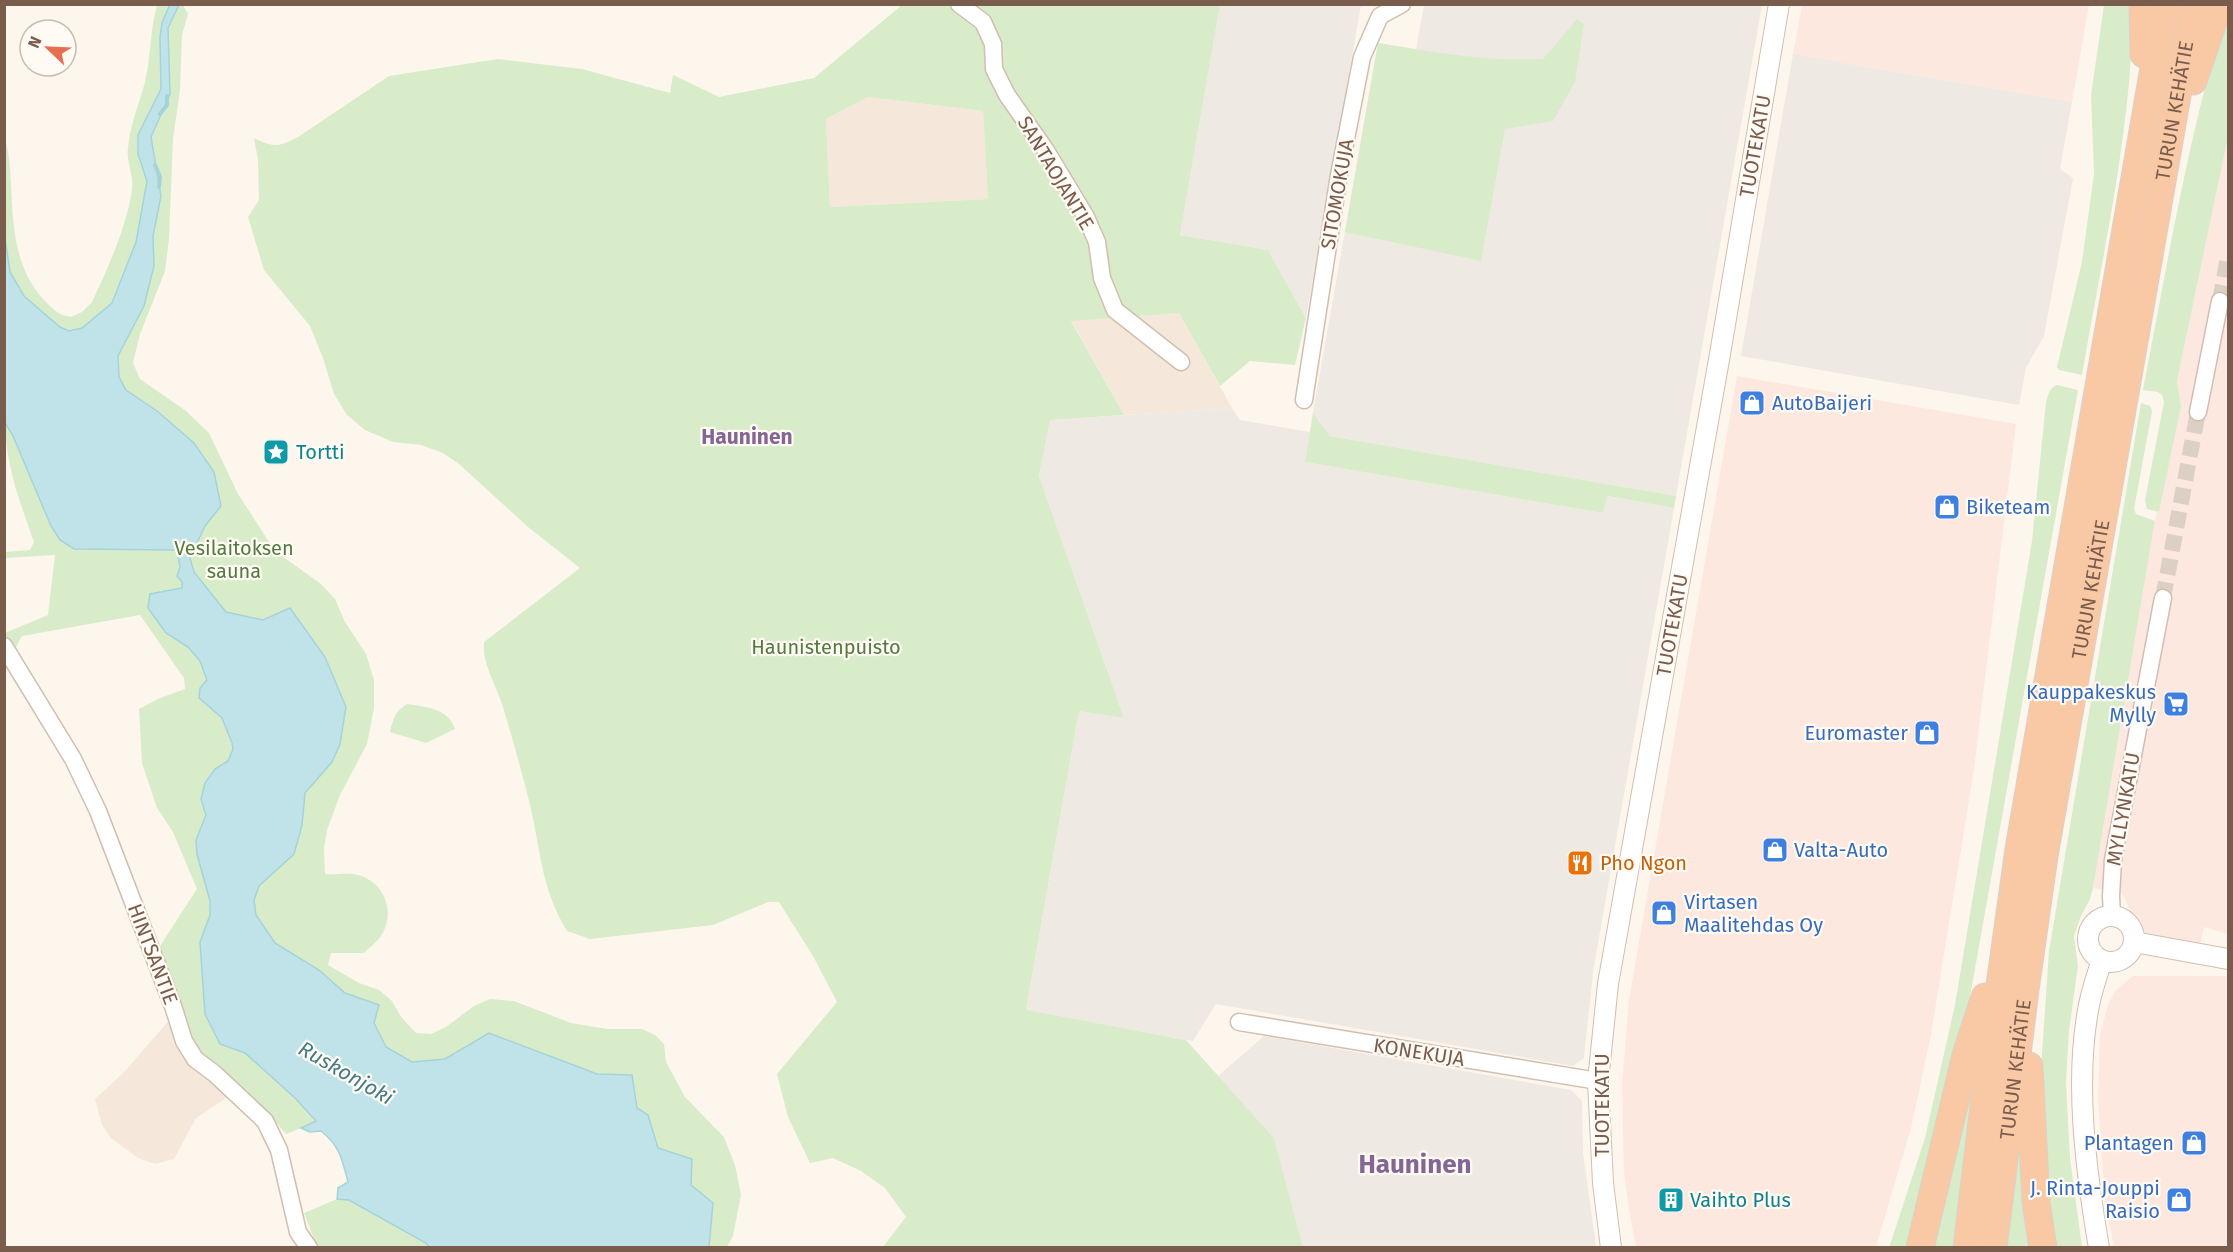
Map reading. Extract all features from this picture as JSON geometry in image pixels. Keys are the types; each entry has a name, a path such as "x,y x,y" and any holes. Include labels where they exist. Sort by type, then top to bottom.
{"highway":[{"path":"2143,4 2144,120"},
{"name":"TURUN KEHÄTIE","path":"1967,1248 2005,939 2165,4"},
{"name":"TURUN KEHÄTIE","path":"1993,1248 2044,856 2193,4"},
{"path":"2164,167 2219,4"},
{"path":"1920,1248 1966,1055 2005,939"},
{"path":"2025,990 2036,1202 2043,1248"}],"street":[{"name":"SANTAOJANTIE","path":"959,4 983,22 993,44 994,69 1007,95 1045,149 1086,218 1097,242 1102,278 1115,310 1181,362"},
{"name":"SITOMOKUJA","path":"1304,400 1339,175 1362,57 1380,16 1402,4"},
{"name":"TUOTEKATU","path":"1611,1248 1603,1183 1598,1081 1608,984 1720,354 1779,4"},
{"path":"2198,412 2220,301"},
{"name":"MYLLYNKATU","path":"2112,915 2113,860 2163,597"},
{"name":"HINTSANTIE","path":"4,646 73,759 98,811 174,1009 184,1041 195,1059 215,1074 265,1121 279,1150 298,1232 309,1248"},
{"path":"2112,915 2126,921 2134,934 2134,942 2132,949 2122,959 2109,962 2102,960 2090,950 2088,934 2099,918 2112,915"},
{"path":"2134,942 2229,959"},
{"path":"2099,1248 2087,1169 2084,1077 2089,1005 2102,960"},
{"name":"KONEKUJA","path":"1239,1022 1598,1081"}],"shaded area":[{"path":"1220,5 1361,5 1306,318 1268,250 1180,235"},
{"path":"1424,5 1762,5 1676,496 1330,436 1313,413 1378,43 1416,49"},
{"path":"1802,5 2089,5 2072,102 1793,54"},
{"path":"1793,54 2072,102 2060,169 2073,178 2044,336 2026,368 2019,405 1741,356"},
{"path":"868,97 983,111 988,199 830,207 826,119"},
{"name":"Kauppakeskus Mylly","path":"2228,137 2228,934 2204,927 2200,946 2145,933 2122,893 2093,888 2155,521 2181,406 2177,381"},
{"path":"1179,313 1232,408 1124,415 1071,320"},
{"path":"1737,376 2016,424 1974,769 1931,1035 1911,1128 1876,1247 1636,1247 1630,1215 1624,1172 1622,1086 1629,1000"},
{"path":"1232,408 1240,420 1310,432 1305,462 1603,513 1606,496 1674,508 1593,972 1584,1058 1573,1066 1216,1004 1193,1041 1026,1011 1079,711 1124,718 1039,476 1050,420"},
{"path":"2133,976 2228,976 2228,1247 2114,1247 2105,1202 2098,1098 2100,1035 2108,1004 2116,990"},
{"path":"171,1018 231,1095 196,1118 174,1159 155,1164 138,1158 111,1138 102,1125 95,1099 125,1071"},
{"path":"1264,1036 1571,1090 1582,1101 1583,1152 1596,1247 1303,1247 1274,1138 1218,1076"}],"green space":[{"path":"157,5 170,5 160,37 161,89 138,135 138,155 147,181 136,242 112,303 82,328 69,331 60,327 24,296 10,272 5,238 4,138 9,161 14,231 21,261 27,275 45,301 57,312 71,317 82,312 92,302 110,261 130,203 132,184 128,153 129,139 145,82"},
{"name":"Vesilaitoksen sauna","path":"178,5 183,5 188,14 182,35 180,90 173,139 169,239 165,271 140,334 133,363 140,379 186,411 209,433 238,494 275,551 321,584 335,599 345,622 366,654 374,680 374,708 367,744 340,795 327,830 324,848 325,874 354,874 375,884 385,900 388,918 381,936 364,953 331,953 328,965 359,983 379,990 391,1000 402,1018 416,1033 431,1034 446,1027 474,1006 490,999 514,1001 571,1023 607,1029 642,1029 655,1035 664,1044 666,1062 685,1097 724,1137 735,1165 741,1195 733,1236 727,1247 709,1247 713,1203 690,1185 692,1159 658,1148 648,1115 637,1108 632,1075 597,1074 490,1033 445,1059 412,1062 386,1047 374,1023 379,1005 345,994 319,970 275,943 256,915 254,900 259,886 294,854 302,825 305,793 332,762 263,620 226,612 194,572 190,558 205,526 221,506 214,472 193,443 157,411 126,390 119,377 118,356 144,306 154,266 153,236 161,196 151,137 170,94 168,28"},
{"name":"Haunistenpuisto","path":"902,5 1220,5 1180,235 1268,250 1306,318 1295,365 1250,361 1220,386 1179,313 1071,321 1124,415 1050,420 1039,476 1124,718 1079,711 1026,1010 1186,1040 1274,1138 1303,1247 883,1247 906,1217 885,1188 861,1171 833,1158 810,1163 788,1117 777,1074 837,1002 813,956 779,902 768,902 713,925 590,939 567,931 547,886 525,784 503,707 485,659 484,642 580,568 528,527 459,464 443,453 421,445 393,442 365,430 347,415 334,394 310,326 264,270 248,217 259,200 258,160 254,138 276,145 298,137 389,76 498,59 582,69 670,93 673,75 719,97 814,78","holes":["868,97 983,111 988,199 830,207 826,119"]},
{"path":"2104,5 2133,5 2131,51 2122,144 2082,375 2059,370 2057,367 2082,262 2094,174 2091,95"},
{"path":"2228,6 2228,137 2177,381 2181,406 2159,512 2147,509 2145,500 2164,402 2162,395 2158,392 2143,390 2191,148"},
{"path":"1577,19 1584,24 1575,82 1553,121 1505,129 1481,261 1345,232 1378,43 1481,58 1543,59"},
{"path":"2057,385 2078,390 1968,1008 1913,1247 1889,1248 1925,1138 1955,1005 2032,541 2046,402 2048,394"},
{"path":"2141,403 2150,406 2152,411 2134,509 2136,514 2155,521 2093,888 2074,936 2078,966 2069,1031 2066,1082 2070,1158 2082,1247 2053,1248 2041,1139 2042,1054 2049,951"},
{"path":"1313,413 1330,436 1676,496 1674,508 1607,496 1603,513 1305,462"},
{"path":"5,421 51,526 119,550 177,550 182,588 150,594 166,633 188,647 200,661 207,680 200,688 199,698 222,718 233,749 228,761 215,769 201,799 206,815 196,840 197,854 210,901 210,915 200,942 220,1044 245,1053 295,1098 316,1122 286,1134 268,1113 216,1068 199,1050 182,1022 172,980 160,946 197,889 173,832 157,808 142,763 139,709 185,689 184,678 140,615 22,636 15,649 5,635 5,633 48,615 55,555 5,558 5,552 30,550 34,542 10,467"},
{"path":"407,704 442,713 452,722 455,729 426,743 390,732 395,716"},
{"path":"1976,1057 1954,1247 1925,1248"},
{"path":"2019,1130 2034,1247 2005,1248"},
{"path":"337,1199 349,1200 426,1243 429,1247 317,1247 304,1213"}],"water":[{"name":"Ruskonjoki","path":"170,4 179,5 168,28 170,94 151,137 161,196 153,236 154,266 144,306 118,356 119,377 126,390 157,411 194,443 214,472 221,506 205,526 190,558 194,572 226,612 263,620 290,608 325,657 346,707 340,744 332,762 305,793 302,825 294,854 259,886 254,900 256,915 275,943 319,970 345,993 379,1005 374,1023 386,1047 412,1062 445,1059 489,1033 597,1074 632,1075 637,1108 648,1115 658,1148 692,1159 691,1185 713,1203 709,1247 429,1247 426,1243 349,1200 337,1199 338,1188 348,1182 342,1160 332,1142 321,1131 310,1132 301,1128 316,1121 295,1098 245,1053 220,1044 205,1014 200,942 210,915 210,901 197,854 196,840 206,815 201,799 205,783 215,769 228,761 233,749 222,718 199,698 200,688 207,680 200,661 188,647 166,633 148,608 150,594 182,588 182,582 177,576 180,567 177,550 74,549 60,540 51,526 13,436 4,421 5,238 10,272 24,296 60,327 69,331 82,328 112,303 136,242 147,181 138,154 138,135 161,89 160,37 162,23"}],"waterway":[{"path":"160,114 167,105 167,96"},
{"path":"155,165 160,177 159,187"}],"tunnel":[{"path":"2220,301 2228,257"},
{"path":"2163,598 2198,412"}],"place":[{"name":"AutoBaijeri","path":"1752,403"},
{"name":"Tortti","path":"276,452"},
{"name":"Biketeam","path":"1947,507"},
{"name":"Kauppakeskus Mylly","path":"2176,704"},
{"name":"Euromaster","path":"1927,733"},
{"name":"Valta-Auto","path":"1775,850"},
{"name":"Pho Ngon","path":"1580,863"},
{"name":"Virtasen Maalitehdas Oy","path":"1664,913"},
{"name":"Plantagen","path":"2194,1143"},
{"name":"Vaihto Plus","path":"1671,1200"},
{"name":"J. Rinta-Jouppi Raisio","path":"2179,1200"}],"district":[{"name":"Hauninen","path":"747,437"},
{"name":"Hauninen","path":"1415,1164"}]}
